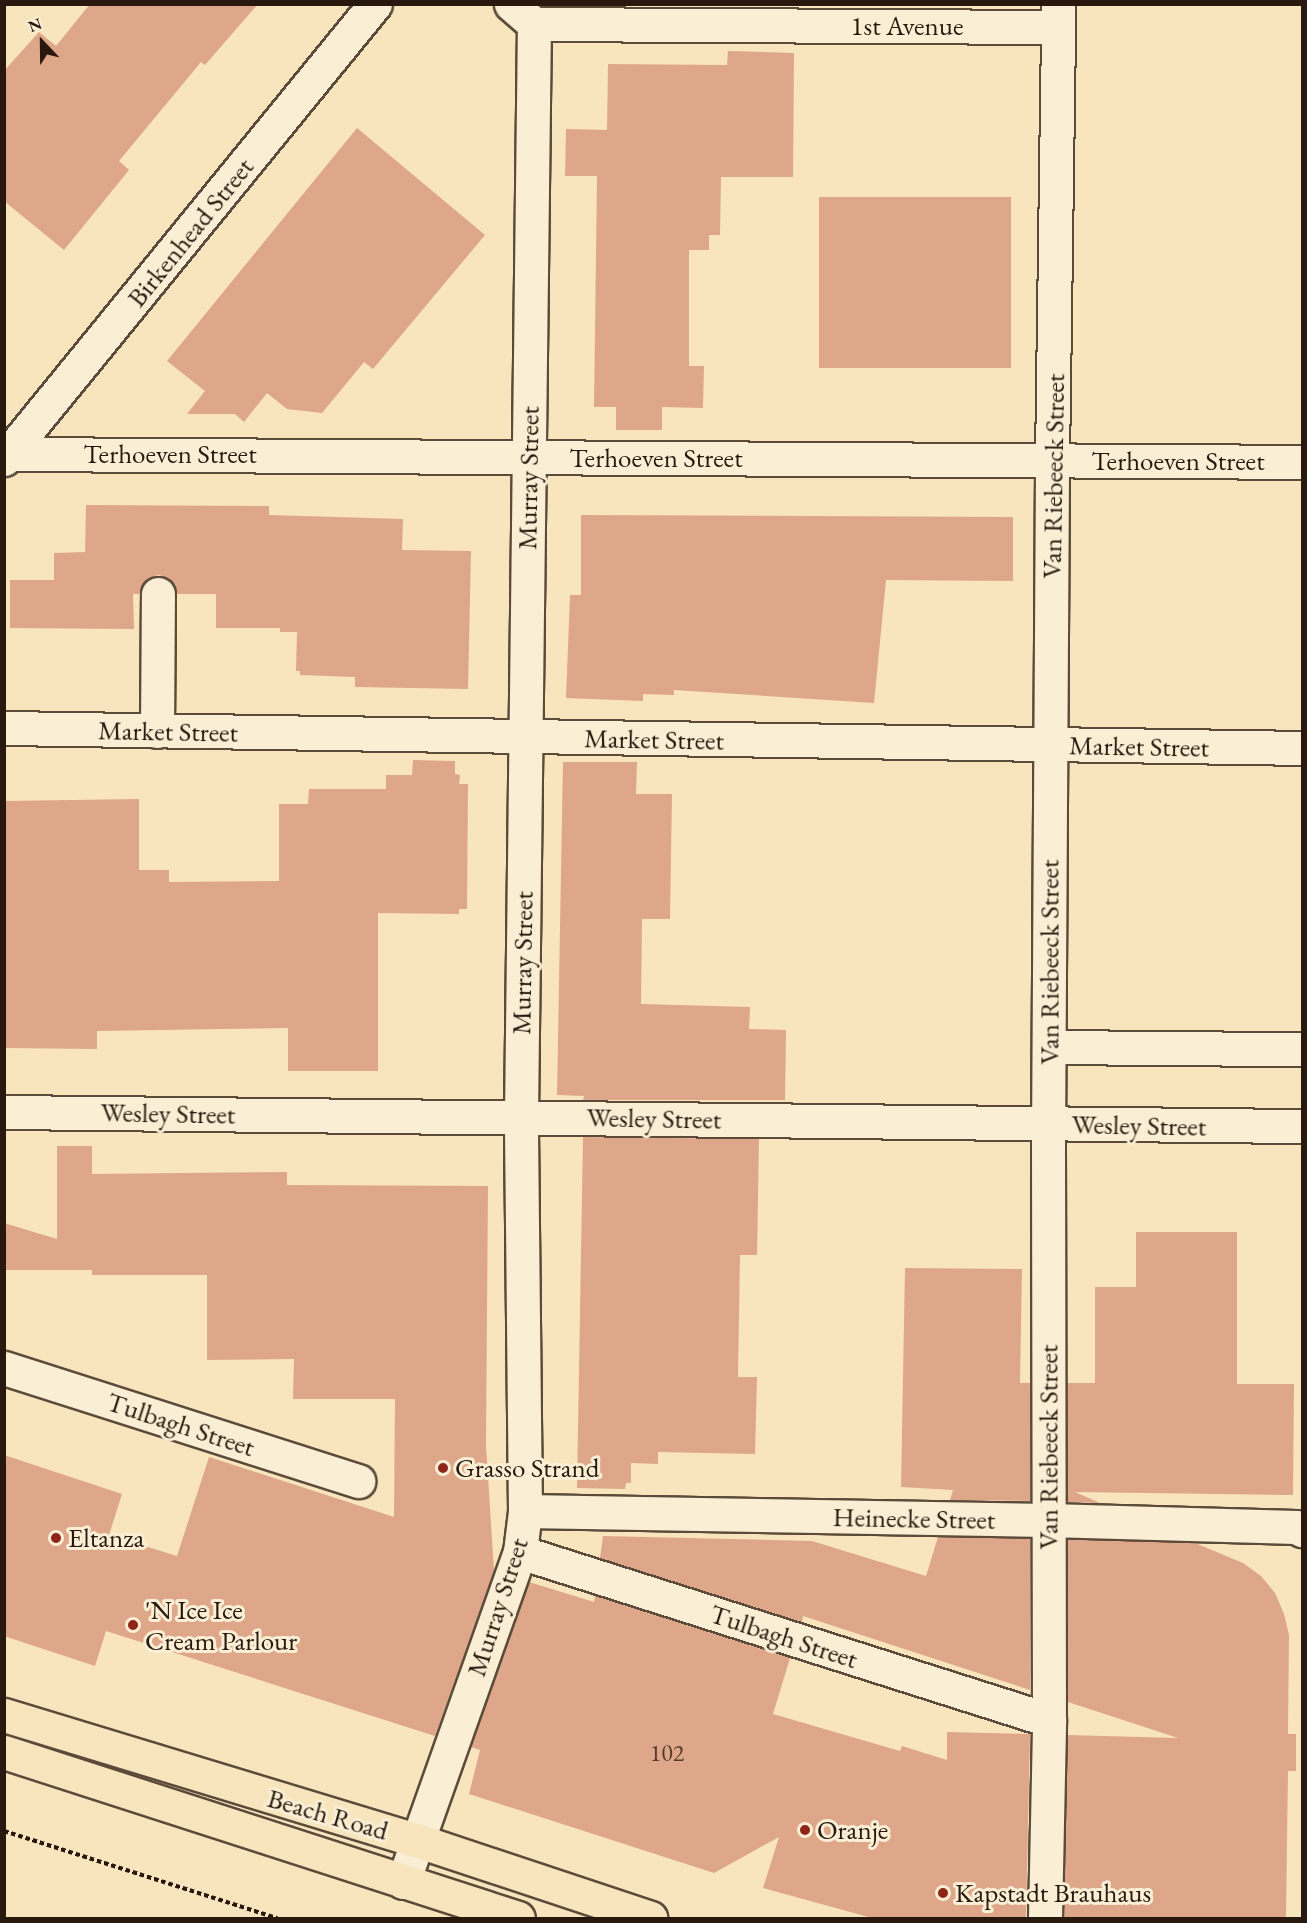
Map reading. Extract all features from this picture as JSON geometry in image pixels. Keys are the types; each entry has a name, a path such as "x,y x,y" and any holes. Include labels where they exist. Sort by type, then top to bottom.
{"main road":[{"name":"Beach Road","path":"4,1715 416,1840 650,1918"},
{"name":"Beach Road","path":"4,1752 518,1918"}],"street":[{"name":"Birkenhead Street","path":"7,457 375,4"},
{"name":"1st Avenue","path":"522,14 1058,16"},
{"name":"Murray Street","path":"403,1882 520,1552 525,1511 521,1116 528,457 522,14"},
{"name":"Van Riebeeck Street","path":"1045,1918 1049,1720 1050,745 1058,16"},
{"name":"Terhoeven Street","path":"7,457 528,457 1302,462"},
{"path":"158,594 158,731"},
{"name":"Market Street","path":"4,728 525,738 1302,748"},
{"path":"1049,1047 1302,1049"},
{"name":"Wesley Street","path":"4,1112 1302,1126"},
{"name":"Tulbagh Street","path":"4,1368 358,1481"},
{"name":"Heinecke Street","path":"525,1511 1048,1520 1296,1527 1302,1530"},
{"name":"Tulbagh Street","path":"520,1552 1049,1720"}],"path":[{"path":"4,1831 277,1918"}],"building":[{"path":"90,4 258,4 205,65 201,62 119,161 129,170 64,250 4,201 4,71 39,32 56,46"},
{"path":"728,51 794,53 793,177 721,177 720,235 709,235 709,250 689,250 689,366 704,366 703,408 662,407 662,430 616,430 616,407 594,407 597,176 565,176 566,129 607,130 608,64 727,65"},
{"path":"357,128 485,235 373,369 364,362 322,413 287,409 267,393 244,422 235,414 187,414 205,391 167,361"},
{"path":"819,197 1011,197 1011,368 819,368"},
{"path":"86,505 269,506 269,515 403,519 402,550 471,551 468,689 355,687 355,677 300,675 300,671 296,671 297,632 280,632 280,628 216,628 216,594 177,594 174,584 168,578 159,575 148,578 139,594 133,594 134,629 10,628 10,580 54,580 54,553 85,552"},
{"path":"581,515 1013,517 1013,581 886,580 874,703 674,690 674,695 643,694 643,701 566,698 570,595 581,595"},
{"path":"413,760 455,761 455,774 460,775 459,784 468,784 467,909 459,909 459,914 378,913 378,1071 288,1071 288,1028 97,1031 97,1049 4,1048 4,801 139,799 139,870 169,870 169,882 279,881 279,804 308,804 309,789 386,789 386,775 412,775"},
{"path":"563,762 637,762 636,794 672,794 670,919 642,919 641,1004 750,1007 749,1029 786,1030 785,1100 583,1100 584,1096 557,1095"},
{"path":"583,1137 759,1139 757,1255 740,1255 738,1377 757,1377 755,1454 658,1452 658,1464 631,1463 631,1483 626,1483 625,1489 577,1488"},
{"name":"Grasso Strand","path":"57,1146 92,1146 92,1174 287,1172 287,1185 488,1186 486,1445 494,1571 435,1736 106,1631 95,1666 4,1636 4,1455 122,1494 109,1535 177,1556 209,1457 394,1517 395,1399 293,1399 294,1359 207,1360 207,1275 92,1275 92,1270 4,1270 4,1223 57,1239"},
{"path":"1136,1232 1237,1232 1237,1384 1294,1384 1293,1495 1075,1492 1100,1503 1067,1502 1067,1383 1095,1383 1095,1287 1136,1287"},
{"path":"905,1268 1022,1269 1020,1383 1030,1383 1030,1501 950,1500 953,1490 901,1487"},
{"path":"603,1536 812,1541 926,1576 938,1537 1030,1538 1030,1690 803,1616 802,1622 600,1558"},
{"path":"1067,1539 1195,1543 1243,1563 1261,1576 1275,1593 1284,1614 1289,1635 1288,1734 1296,1734 1296,1771 1288,1771 1286,1918 1064,1918 1067,1735 1178,1738 1068,1702"},
{"path":"529,1582 594,1602 595,1596 790,1658 773,1714 900,1751 902,1746 947,1760 947,1732 1030,1734 1026,1918 872,1918 763,1888 779,1837 714,1873 469,1794 480,1750 471,1747"}],"place":[{"name":"Grasso Strand","path":"443,1468"},
{"name":"Eltanza","path":"56,1538"},
{"name":"'N Ice Ice Cream Parlour","path":"133,1625"},
{"name":"Oranje","path":"805,1830"},
{"name":"Kapstadt Brauhaus","path":"943,1893"}]}
